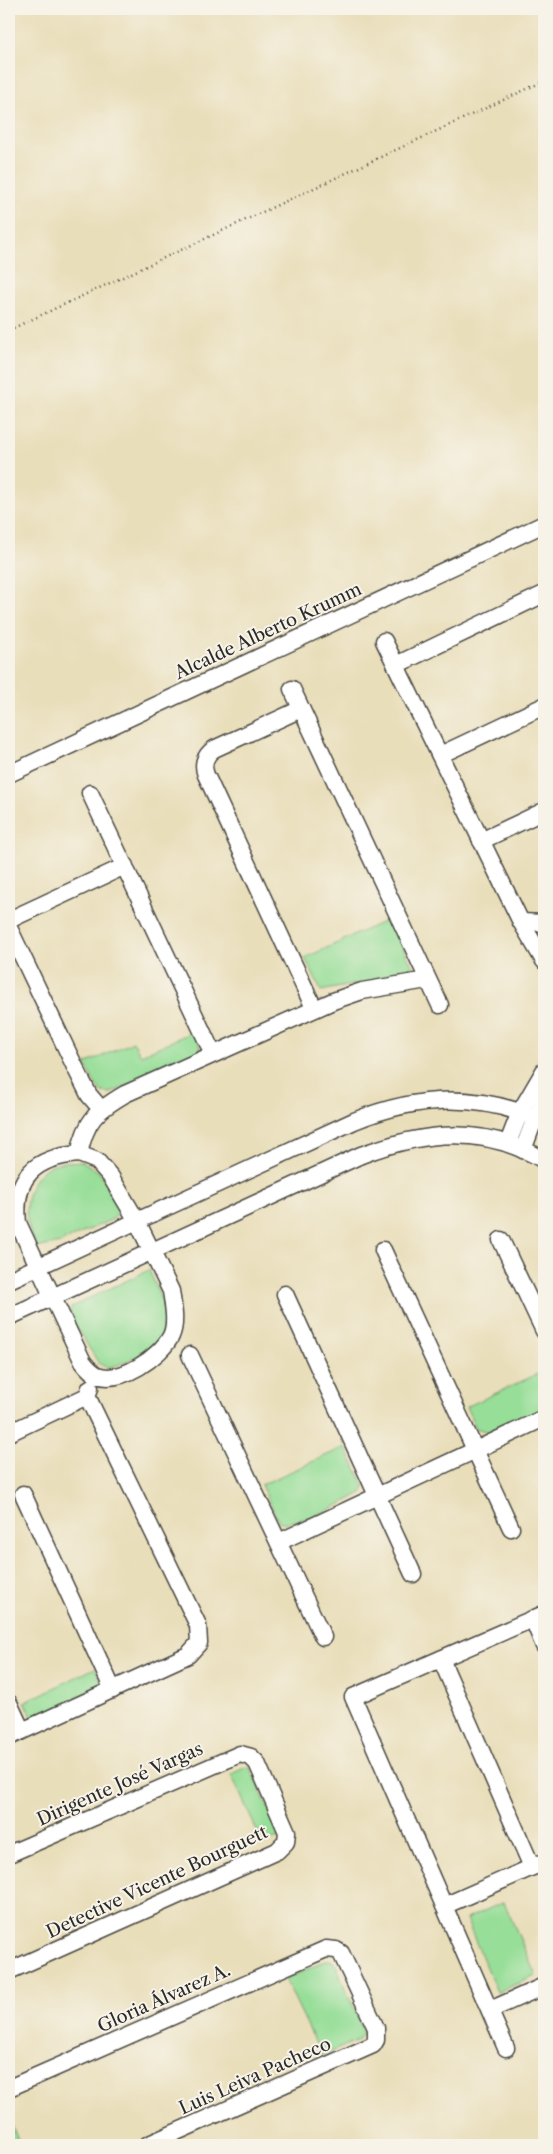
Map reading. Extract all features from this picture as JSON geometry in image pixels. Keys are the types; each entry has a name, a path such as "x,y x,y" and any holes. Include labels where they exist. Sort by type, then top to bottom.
{"street":[{"name":"Alcalde Alberto Krumm","path":"9,774 544,524"},
{"path":"396,665 544,594"},
{"path":"384,641 521,922 544,961"},
{"path":"292,688 300,709 440,1005"},
{"path":"440,755 544,706"},
{"path":"300,709 214,749 207,756 204,765 206,775 314,1008"},
{"path":"90,793 213,1054"},
{"path":"481,841 544,811"},
{"path":"9,920 125,866"},
{"path":"521,922 543,925"},
{"path":"9,928 89,1095 101,1109"},
{"path":"79,1154 84,1131 94,1115 125,1094 314,1008 362,992 427,980"},
{"path":"533,1117 544,1071"},
{"path":"9,1280 354,1121 395,1106 432,1101 474,1101 533,1117"},
{"path":"516,1146 544,1101"},
{"path":"9,1317 381,1147 417,1138 454,1134 477,1136 516,1146 544,1160"},
{"path":"79,1154 90,1157 105,1168 137,1221 170,1291 174,1312 171,1335 160,1351 150,1360 122,1374 112,1376 96,1375 83,1362 18,1223 13,1199 25,1179 44,1161 65,1155 79,1154"},
{"path":"501,1240 544,1331"},
{"path":"383,1250 511,1528"},
{"path":"285,1294 412,1574"},
{"path":"190,1355 323,1637"},
{"path":"9,1433 87,1396 96,1375"},
{"path":"9,1703 15,1734 188,1655 199,1643 200,1631 87,1396"},
{"path":"279,1542 544,1418"},
{"path":"23,1494 113,1690"},
{"path":"506,2048 353,1698 538,1617 544,1646"},
{"path":"441,1659 538,1864 444,1906"},
{"name":"Dirigente José Vargas","path":"9,1854 235,1755 248,1755"},
{"name":"Detective Vicente Bourguett","path":"9,1971 281,1848 287,1838 285,1826 257,1763 248,1755"},
{"name":"Gloria Álvarez A.","path":"9,2088 326,1949 336,1950"},
{"name":"Luis Leiva Pacheco","path":"147,2145 368,2049 376,2040 376,2028 344,1958 336,1950"},
{"path":"490,2010 544,1986"}],"path":[{"path":"9,330 544,81"}],"green space":[{"path":"389,919 415,972 321,991 305,958"},
{"path":"194,1031 201,1048 198,1053 111,1093 102,1092 85,1064 133,1042 141,1055"},
{"path":"82,1161 99,1172 116,1200 119,1211 113,1219 60,1243 37,1248 26,1214 27,1198 34,1181 52,1165 61,1162"},
{"path":"149,1270 163,1306 163,1328 159,1339 150,1348 137,1356 117,1365 105,1367 98,1362 70,1317 71,1307"},
{"path":"544,1371 544,1408 501,1429 488,1432 476,1428 466,1407"},
{"path":"345,1447 364,1485 363,1492 334,1507 299,1521 279,1522 261,1485"},
{"path":"95,1668 103,1685 33,1719 25,1702"},
{"path":"249,1766 281,1836 263,1844 231,1774"},
{"path":"504,1902 536,1976 497,1992 466,1919"},
{"path":"328,1960 335,1964 364,2032 358,2040 322,2056 285,1979"},
{"path":"9,2118 20,2145 9,2145"}]}
